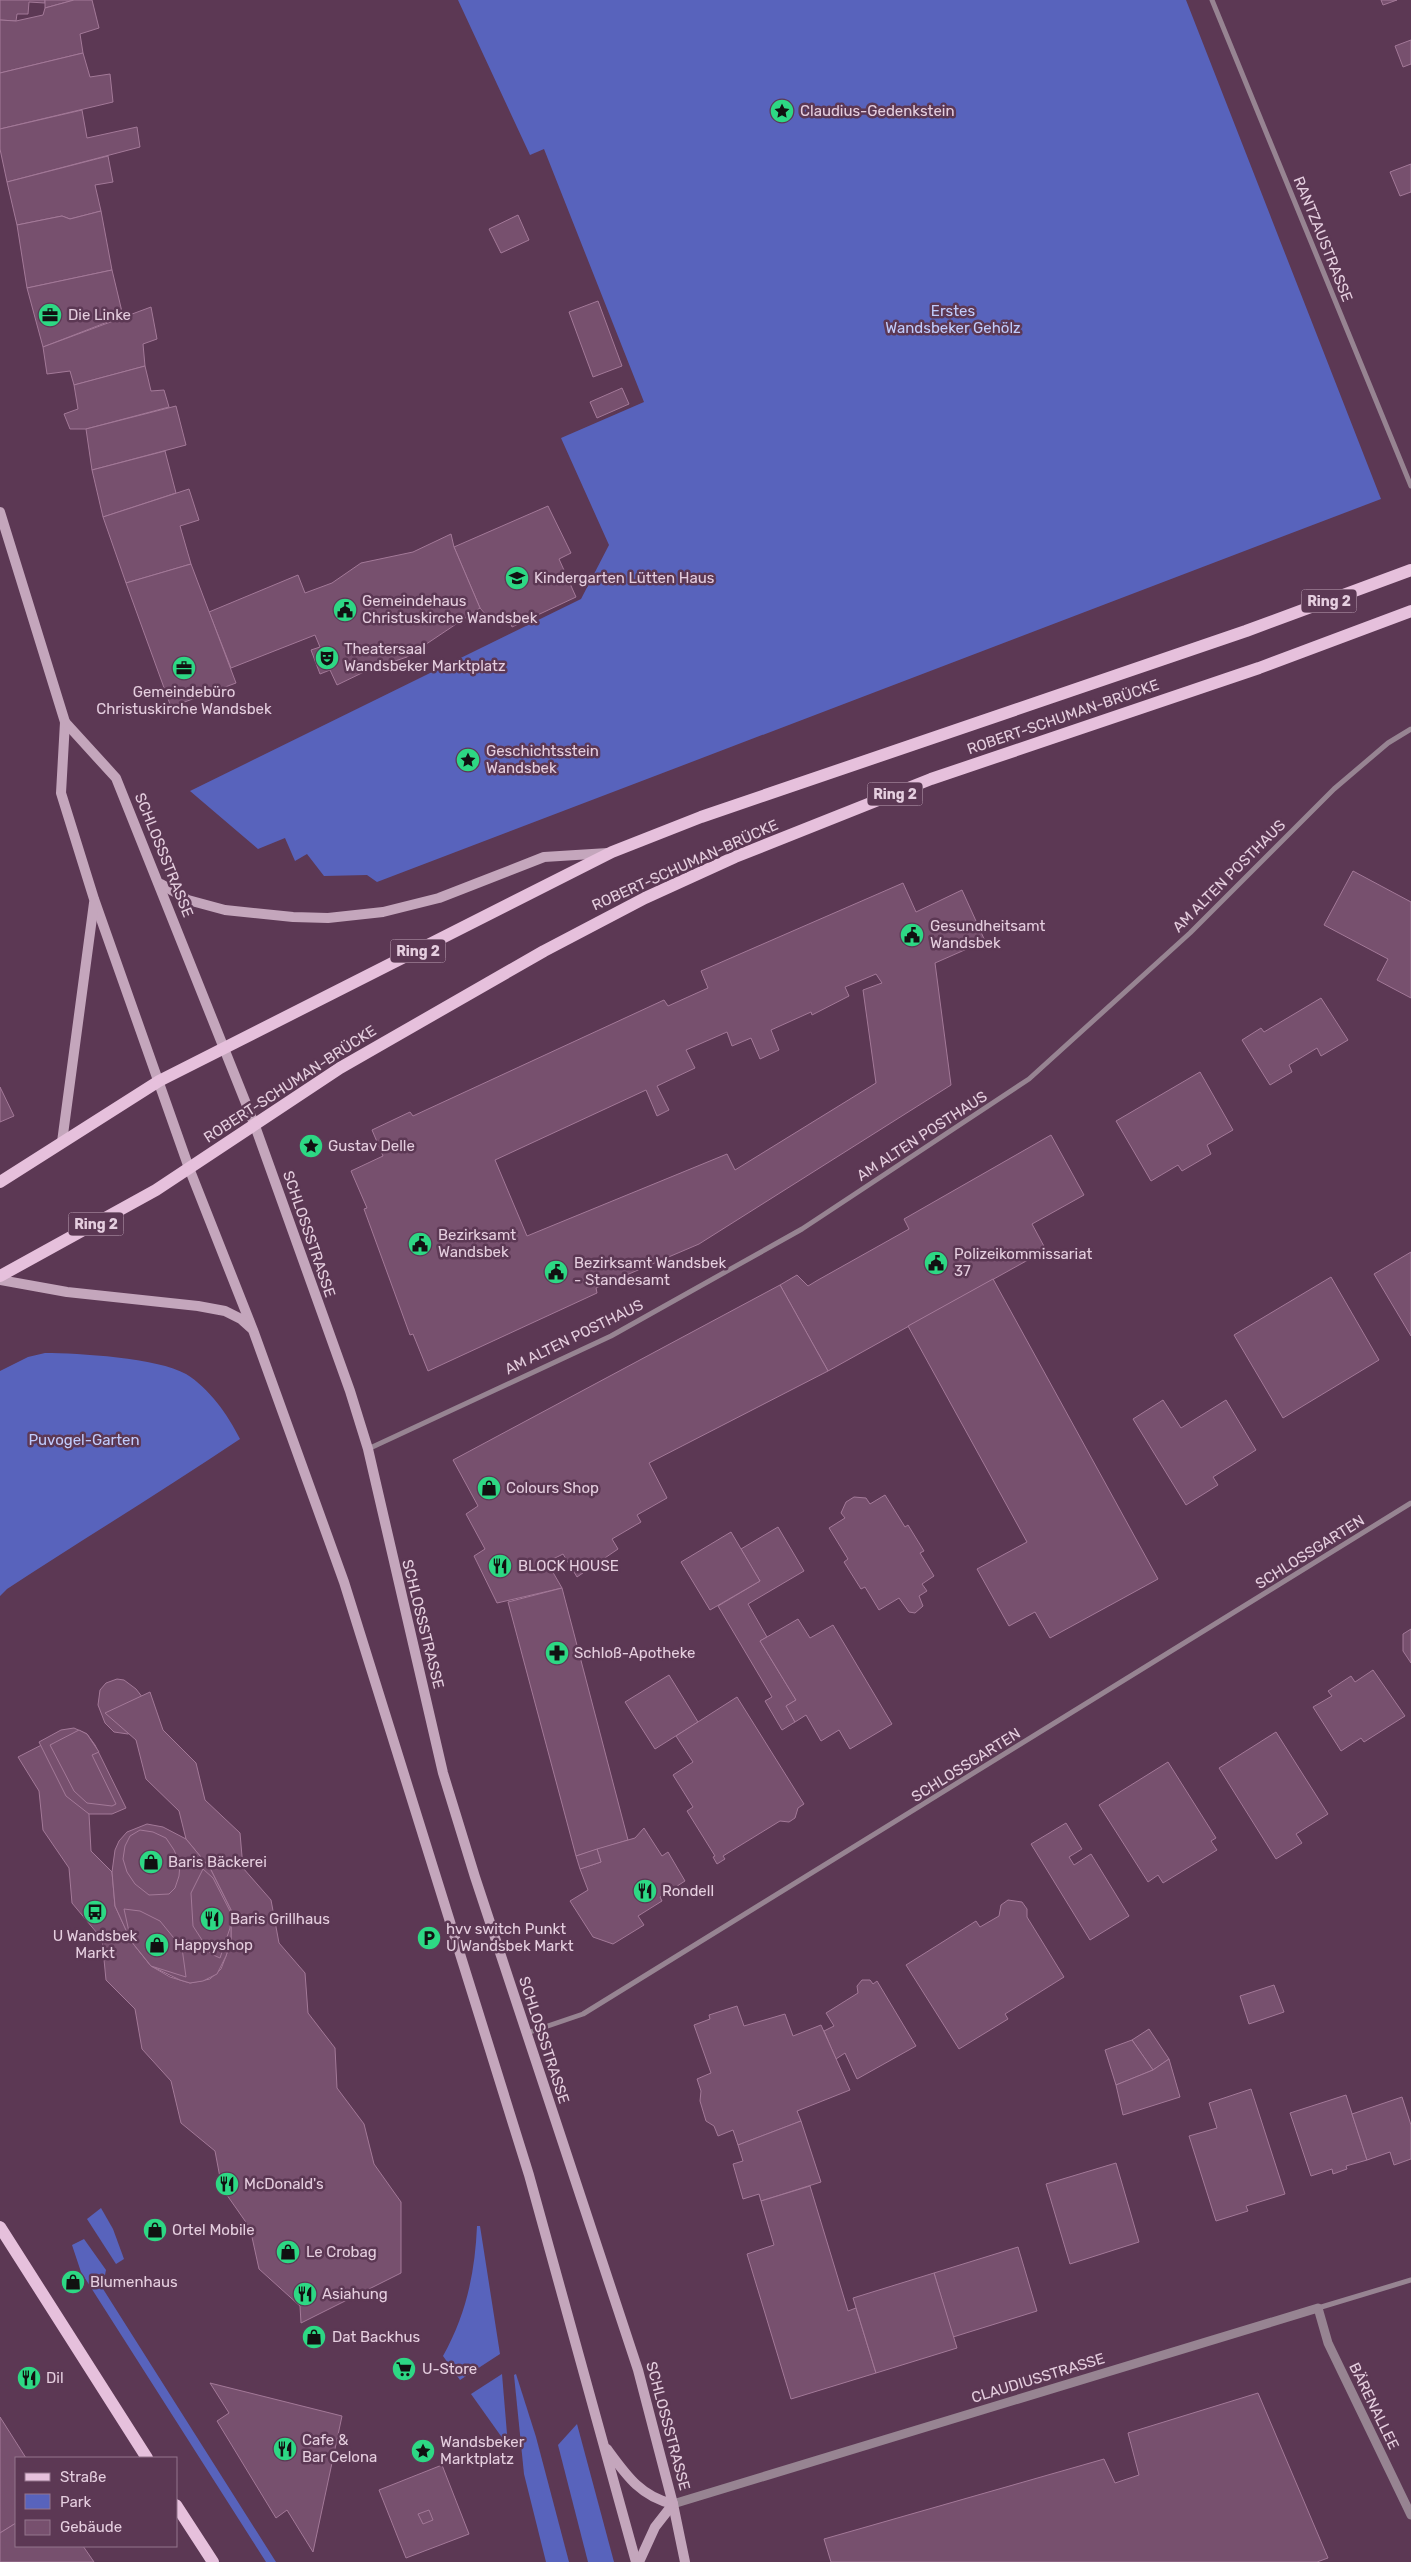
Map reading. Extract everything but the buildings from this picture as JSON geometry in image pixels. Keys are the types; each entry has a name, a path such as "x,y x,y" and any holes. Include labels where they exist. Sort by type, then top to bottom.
{"main road":[{"name":"SCHLOSSSTRASSE","path":"0,512 65,722 61,793 94,899 189,1168 253,1330 346,1591 529,2175 638,2562"},
{"name":"ROBERT-SCHUMAN-BRÜCKE","path":"0,1182 159,1081 612,852 701,817 1246,631 1411,570"},
{"name":"ROBERT-SCHUMAN-BRÜCKE","path":"0,1276 113,1215 255,1126 348,1063 544,951 645,898 735,858 931,779 1259,668 1411,612"},
{"name":"SCHLOSSSTRASSE","path":"65,722 116,778 161,884 255,1126 368,1449 443,1773 526,2033 638,2370 673,2504 685,2562"},
{"path":"161,884 188,900 225,910 293,918 328,918 383,912 439,898 544,857 612,852"},
{"path":"62,1142 94,899"},
{"path":"0,1280 67,1292 198,1306 225,1311 240,1319 253,1330"},
{"path":"0,2227 146,2457"},
{"path":"604,2444 636,2486 659,2501 673,2504 655,2527 638,2562"},
{"path":"178,2508 213,2562"}],"street":[{"name":"RANTZAUSTRASSE","path":"1212,0 1411,486"},
{"name":"AM ALTEN POSTHAUS","path":"368,1449 611,1336 794,1234 1029,1079 1190,933 1334,789 1388,743 1411,729"},
{"name":"SCHLOSSGARTEN","path":"526,2033 583,2014 1411,1503"},
{"name":"CLAUDIUSSTRASSE","path":"673,2504 1411,2280"},
{"name":"BÄRENALLEE","path":"1318,2308 1328,2342 1411,2514"}],"green space":[{"name":"Erstes Wandsbeker Gehölz","path":"458,0 1186,0 1381,499 377,882 367,875 324,876 307,854 295,861 285,838 258,849 190,791 581,599 609,545 561,438 644,402 544,149 530,155"},
{"name":"Puvogel-Garten","path":"45,1353 97,1355 138,1360 186,1374 210,1394 230,1421 240,1439 7,1589 0,1596 0,1371 28,1357"},
{"path":"101,2208 113,2229 124,2259 116,2264 87,2219"},
{"path":"477,2226 480,2226 500,2354 460,2380 443,2356 458,2325 468,2293 474,2260"},
{"path":"84,2239 106,2270 105,2275 98,2281 276,2562 266,2562 81,2272 72,2245"},
{"path":"502,2374 508,2446 471,2394"},
{"path":"516,2374 536,2437 569,2562 546,2562 524,2474 514,2375"},
{"path":"577,2424 614,2562 588,2562 558,2445"}],"place":[{"name":"Claudius-Gedenkstein","path":"782,111"},
{"name":"Die Linke","path":"50,315"},
{"name":"Kindergarten Lütten Haus","path":"517,578"},
{"name":"Gemeindehaus Christuskirche Wandsbek","path":"345,610"},
{"name":"Theatersaal Wandsbeker Marktplatz","path":"327,658"},
{"name":"Gemeindebüro Christuskirche Wandsbek","path":"184,668"},
{"name":"Geschichtsstein Wandsbek","path":"468,760"},
{"name":"Gesundheitsamt Wandsbek","path":"912,935"},
{"name":"Gustav Delle","path":"311,1146"},
{"name":"Bezirksamt Wandsbek","path":"420,1244"},
{"name":"Polizeikommissariat 37","path":"936,1263"},
{"name":"Bezirksamt Wandsbek - Standesamt","path":"556,1272"},
{"name":"Colours Shop","path":"489,1488"},
{"name":"BLOCK HOUSE","path":"500,1566"},
{"name":"Schloß-Apotheke","path":"557,1653"},
{"name":"Baris Bäckerei","path":"151,1862"},
{"name":"Rondell","path":"645,1891"},
{"name":"U Wandsbek Markt","path":"95,1912"},
{"name":"Baris Grillhaus","path":"212,1919"},
{"name":"hvv switch Punkt U Wandsbek Markt","path":"429,1938"},
{"name":"Happyshop","path":"157,1945"},
{"name":"McDonald's","path":"227,2184"},
{"name":"Ortel Mobile","path":"155,2230"},
{"name":"Le Crobag","path":"288,2252"},
{"name":"Blumenhaus","path":"73,2282"},
{"name":"Asiahung","path":"305,2294"},
{"name":"Dat Backhus","path":"314,2337"},
{"name":"U-Store","path":"404,2369"},
{"name":"Dil","path":"29,2378"},
{"name":"Cafe & Bar Celona","path":"285,2449"},
{"name":"Wandsbeker Marktplatz","path":"423,2451"}]}
